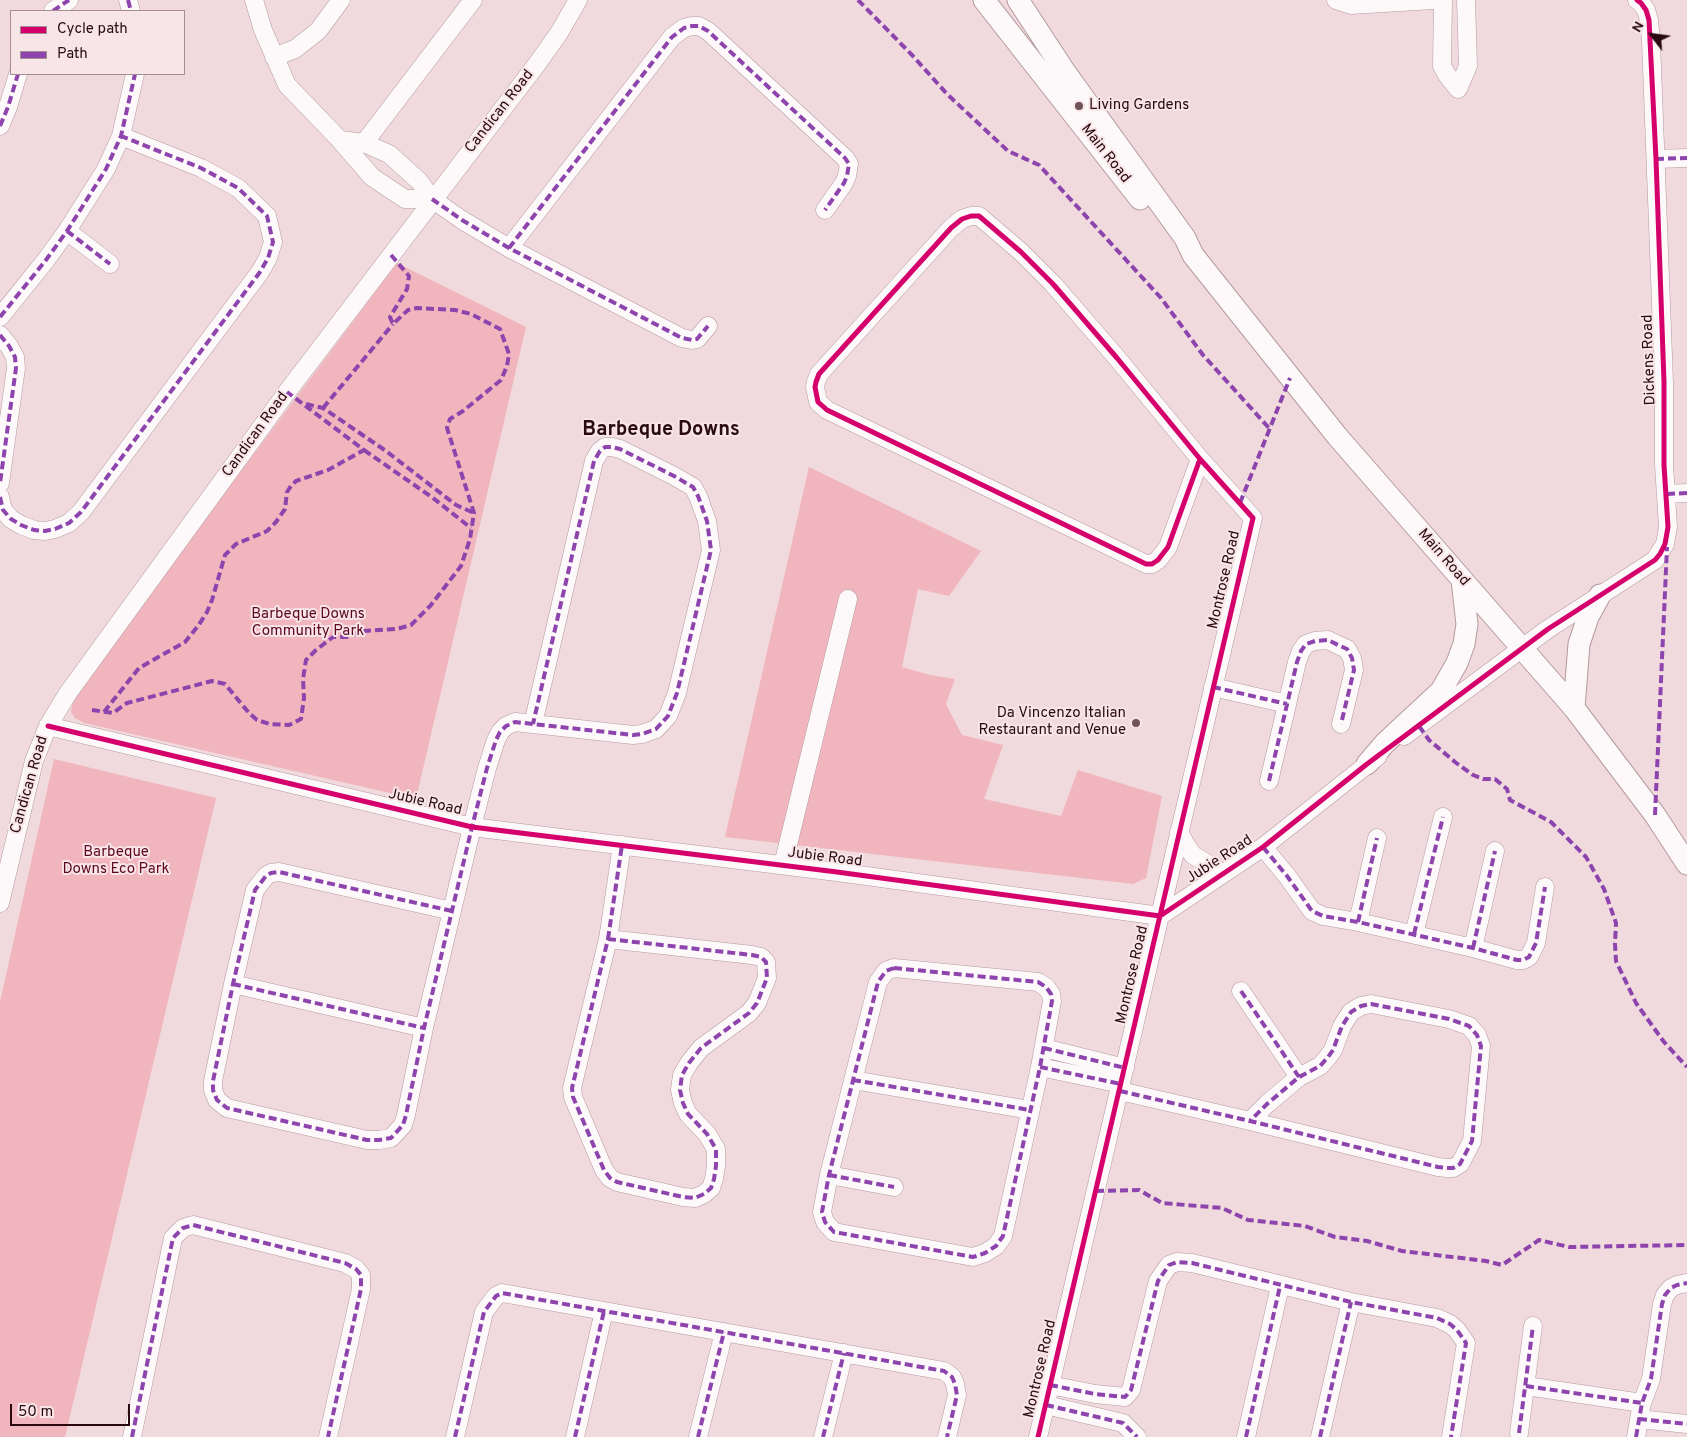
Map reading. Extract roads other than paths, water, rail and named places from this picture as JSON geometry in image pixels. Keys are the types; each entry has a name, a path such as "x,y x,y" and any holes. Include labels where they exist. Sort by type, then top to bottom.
{"street":[{"path":"54,10 69,0"},
{"path":"254,0 263,30 286,85 340,140 372,177 405,200 432,199"},
{"path":"274,57 295,49 318,31 341,0"},
{"path":"364,142 472,0"},
{"name":"Candican Road","path":"0,903 34,761 48,726 68,692 287,392 432,199 537,64 559,33 578,0"},
{"name":"Main Road","path":"984,0 1177,245 1193,255"},
{"name":"Main Road","path":"1018,0 1065,72 1185,238 1193,255 1331,429 1574,708 1655,815 1687,864"},
{"path":"1336,0 1351,5 1434,0"},
{"path":"1443,0 1442,66 1446,75 1458,90"},
{"path":"1454,0 1458,90"},
{"path":"1458,90 1468,66 1466,0"},
{"name":"Dickens Road","path":"1522,648 1655,560 1665,544 1667,494 1664,465 1664,382 1649,20 1646,10 1637,0"},
{"path":"509,248 672,37 684,28 692,26 699,26 708,31 845,158 848,164 848,176 825,210"},
{"path":"0,126 18,75"},
{"path":"0,317 67,231 102,175 121,136 135,75"},
{"path":"0,497 4,510 11,519 34,530 55,530 69,523 87,504 255,279 268,258 273,242 267,216 238,188 201,168 121,136"},
{"path":"340,140 364,142 389,154 419,180 432,199 462,220 509,248 682,338 697,339 708,326"},
{"path":"1656,159 1687,158"},
{"path":"979,216 1021,252 1053,284 1117,358 1200,460 1168,547 1158,560 1152,564 1146,564 827,410 818,402 815,386 819,374 951,228 962,219 979,216"},
{"path":"67,231 110,264"},
{"path":"0,335 10,346 16,368 0,483"},
{"path":"452,910 279,872 271,873 260,881 255,890 213,1080 216,1100 227,1108 358,1138 379,1140 391,1138 403,1125 472,827 487,768 500,732 506,726 515,722 533,724 634,735 656,729 662,725 668,716 677,693 711,550 707,521 698,496 692,487 674,476 612,446 605,447 600,451 594,461 533,724"},
{"name":"Montrose Road","path":"1038,1437 1253,518 1200,460"},
{"path":"1667,494 1687,494"},
{"path":"1367,764 1385,743 1441,691 1457,663 1464,644 1466,624 1462,580"},
{"path":"1574,708 1579,644 1588,616 1600,595"},
{"path":"783,865 848,599"},
{"path":"1268,781 1301,652 1306,644 1314,640 1328,640 1347,649 1352,658 1354,670 1341,724"},
{"name":"Jubie Road","path":"48,726 472,827 783,865 1160,916 1263,847 1367,764 1522,648"},
{"path":"1213,687 1287,704"},
{"path":"1414,934 1443,818"},
{"path":"1179,832 1193,855 1222,873"},
{"path":"1358,922 1377,838"},
{"path":"608,938 752,955 762,957 766,962 767,978 757,1004 749,1013 701,1048 682,1075 680,1090 683,1103 688,1114 707,1134 716,1150 716,1166 711,1188 695,1198 617,1182 610,1178 604,1170 573,1097 572,1088 608,938 622,845"},
{"path":"1263,847 1312,911 1324,916 1414,934 1517,960 1523,960 1529,956 1536,942 1545,887"},
{"path":"1473,948 1494,851"},
{"path":"894,968 1038,982 1051,994 1052,1001 1040,1067 1003,1236 996,1246 985,1253 973,1257 834,1232 825,1222 822,1212 829,1175 878,982 886,971 894,968"},
{"path":"233,984 424,1028"},
{"path":"1241,991 1299,1077"},
{"path":"1044,1048 1122,1081 1250,1120 1438,1167 1453,1168 1460,1164 1472,1141 1481,1046 1475,1031 1461,1023 1371,1004 1361,1006 1351,1012 1342,1026 1333,1050 1320,1066 1299,1077 1250,1120"},
{"path":"1040,1067 1122,1081"},
{"path":"853,1080 1030,1110"},
{"path":"829,1175 894,1186"},
{"path":"132,1437 174,1238 183,1228 193,1225 345,1263 356,1269 360,1275 361,1290 328,1437"},
{"path":"1050,1385 1095,1394 1125,1396 1132,1390 1158,1281 1169,1265 1177,1262 1192,1263 1351,1302 1437,1318 1450,1324 1466,1343 1451,1437"},
{"path":"1636,1437 1650,1379 1662,1304 1665,1295 1671,1288 1687,1283"},
{"path":"1246,1437 1280,1286"},
{"path":"455,1437 484,1312 496,1296 502,1293 944,1371 952,1377 957,1395 947,1437"},
{"path":"1320,1437 1351,1302"},
{"path":"575,1437 604,1311"},
{"path":"1519,1433 1533,1326"},
{"path":"698,1437 724,1332"},
{"path":"823,1437 844,1353"},
{"path":"1526,1386 1641,1411 1687,1424"},
{"path":"1046,1405 1123,1423 1137,1437"}],"place":[{"name":"Living Gardens","path":"1079,106"},
{"name":"Da Vincenzo Italian Restaurant and Venue","path":"1136,723"}],"district":[{"name":"Barbeque Downs","path":"661,431"}],"park label":[{"name":"Barbeque Downs Community Park","path":"308,624"},
{"name":"Barbeque Downs Eco Park","path":"116,862"}]}
